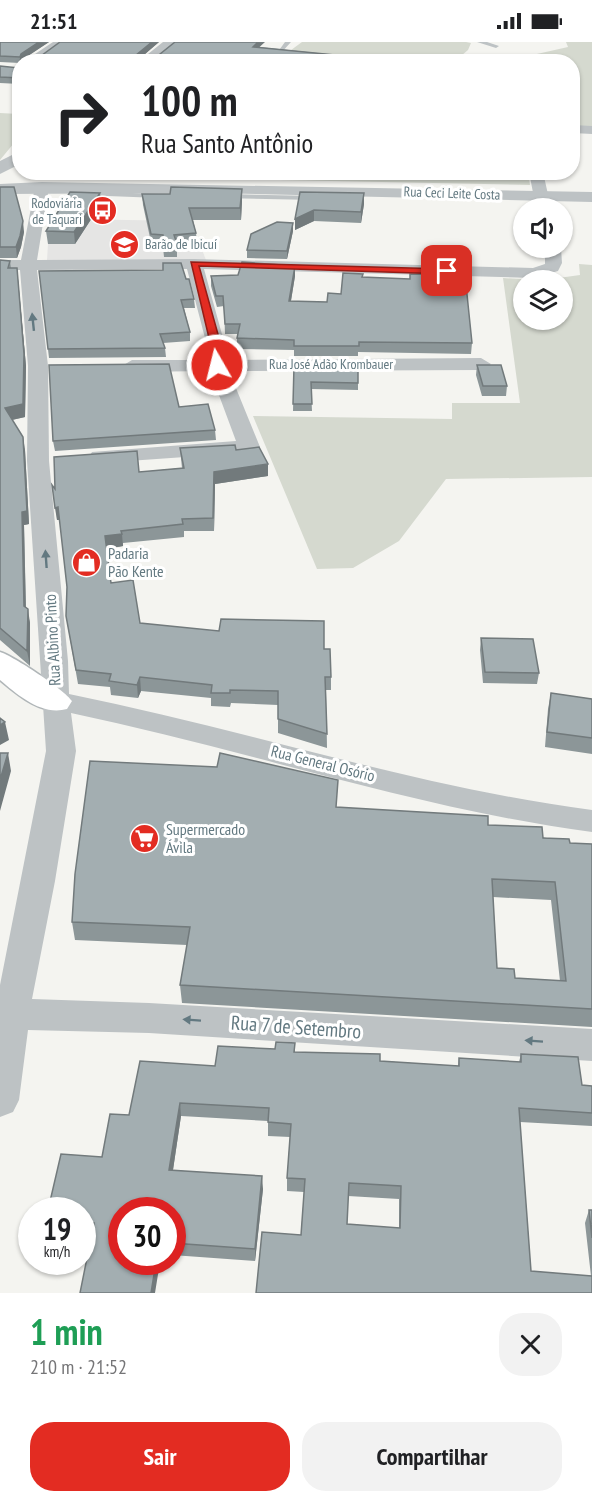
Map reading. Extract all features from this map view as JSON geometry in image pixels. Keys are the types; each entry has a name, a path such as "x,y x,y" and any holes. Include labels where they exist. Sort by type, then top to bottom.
{"main road":[{"path":"0,663 26,684 55,701"}],"street":[{"path":"41,54 61,42"},
{"path":"159,54 179,42"},
{"path":"168,54 179,42"},
{"name":"Rua Ceci Leite Costa","path":"0,189 40,180"},
{"name":"Rua Albino Pinto","path":"0,1100 6,1012 39,881 61,751 55,701 55,661 38,461 38,366 28,265 44,180"},
{"name":"Rua Ceci Leite Costa","path":"82,180 540,191 592,190"},
{"name":"Rua Ceci Leite Costa","path":"540,191 592,197"},
{"path":"0,265 194,264 534,273 552,267 554,258"},
{"path":"84,458 249,447 217,365 214,338 194,264"},
{"name":"Rua José Adão Krombauer","path":"109,366 481,364"},
{"path":"38,366 62,366"},
{"path":"38,461 62,459"},
{"name":"Rua General Osório","path":"55,701 193,731 467,799 548,816 592,821"},
{"name":"Rua 7 de Setembro","path":"6,1012 61,1017 149,1018 592,1045"}],"lane":[{"path":"279,52 288,42"},
{"path":"480,42 496,46"}],"shaded area":[{"path":"302,42 471,43 463,54 287,53"},
{"path":"566,42 592,42 592,126 580,126 580,54 537,54 568,47"},
{"path":"0,113 12,114 12,145 0,160"},
{"path":"283,180 529,180 530,185"},
{"name":"Barão de Ibicuí","path":"64,219 191,221 206,260 47,260 49,228"},
{"path":"579,264 592,265 592,477 446,479 399,541 353,568 317,569 253,416 452,419 452,403 520,403 503,278 513,279 513,330 573,330 573,276 580,275"}],"building":[{"path":"0,42 39,42 21,54 0,56"},
{"path":"60,42 152,42 137,54 44,54"},
{"path":"175,42 258,42 253,47 325,54 160,54"},
{"path":"0,66 12,67 12,78 0,77"},
{"path":"0,187 14,187 23,221 16,247 0,247"},
{"path":"171,187 242,189 240,208 189,208 196,233 174,235 177,244 163,244 163,235 151,234 142,194 170,194"},
{"path":"70,192 100,193 74,232 46,231"},
{"path":"300,192 364,193 361,212 314,210 295,219"},
{"path":"277,222 293,223 287,251 247,250 251,234"},
{"path":"0,260 10,261 8,268 17,268 24,354 23,404 5,408 23,437 27,511 22,512 24,606 28,609 27,651 0,628"},
{"path":"242,262 295,266 289,301 327,302 328,293 341,294 343,273 363,274 362,277 410,279 410,274 465,275 472,343 359,342 359,346 294,346 294,340 237,338 240,324 225,324 223,296 216,296 211,276 238,275"},
{"path":"163,263 181,263 186,279 189,279 194,299 181,300 190,332 160,334 165,348 48,349 39,271 163,270"},
{"path":"169,364 179,407 208,404 215,430 53,441 49,365"},
{"path":"477,365 501,365 507,386 483,386"},
{"path":"294,366 358,366 358,383 311,382 312,404 293,404"},
{"path":"235,445 236,450 259,447 268,464 214,472 213,518 182,519 183,524 121,531 122,534 105,536 111,583 133,580 140,623 219,631 221,619 324,621 324,649 330,649 331,677 325,677 327,734 278,719 278,691 230,690 230,693 211,693 212,685 140,677 137,685 109,681 111,674 76,670 66,616 67,587 58,507 55,508 52,485 55,489 54,457 137,451 139,472 184,468 180,448"},
{"path":"481,638 533,639 539,673 485,672"},
{"path":"551,693 592,699 592,738 547,732"},
{"path":"0,753 8,753 0,780"},
{"path":"220,753 338,780 336,807 488,816 488,825 542,827 543,838 569,839 570,843 592,844 592,1009 180,985 190,927 72,922 75,874 90,761 217,767","holes":["492,879 555,882 566,981 515,978 514,969 497,968"]},
{"path":"276,1042 295,1043 294,1052 380,1054 380,1061 459,1066 459,1058 521,1062 521,1054 578,1057 582,1085 592,1086 592,1113 519,1108 531,1271 592,1276 592,1293 256,1293 262,1232 301,1235 305,1179 287,1178 291,1124 268,1122 269,1108 180,1103 169,1170 262,1176 255,1249 186,1244 186,1197 108,1197 108,1275 154,1275 151,1293 80,1293 84,1275 96,1275 96,1197 51,1197 61,1154 102,1157 110,1114 129,1115 140,1061 215,1066 218,1046 275,1049","holes":["349,1183 401,1186 400,1228 347,1224"]},
{"path":"589,1210 592,1210 592,1238"}],"place":[{"name":"Rodoviária de Taquari","path":"103,211"},
{"name":"Barão de Ibicuí","path":"124,244"},
{"name":"Padaria Pão Kente","path":"87,562"},
{"name":"Supermercado Ávila","path":"145,838"}],"route":[{"path":"217,365 214,338 194,264 447,271"}]}
